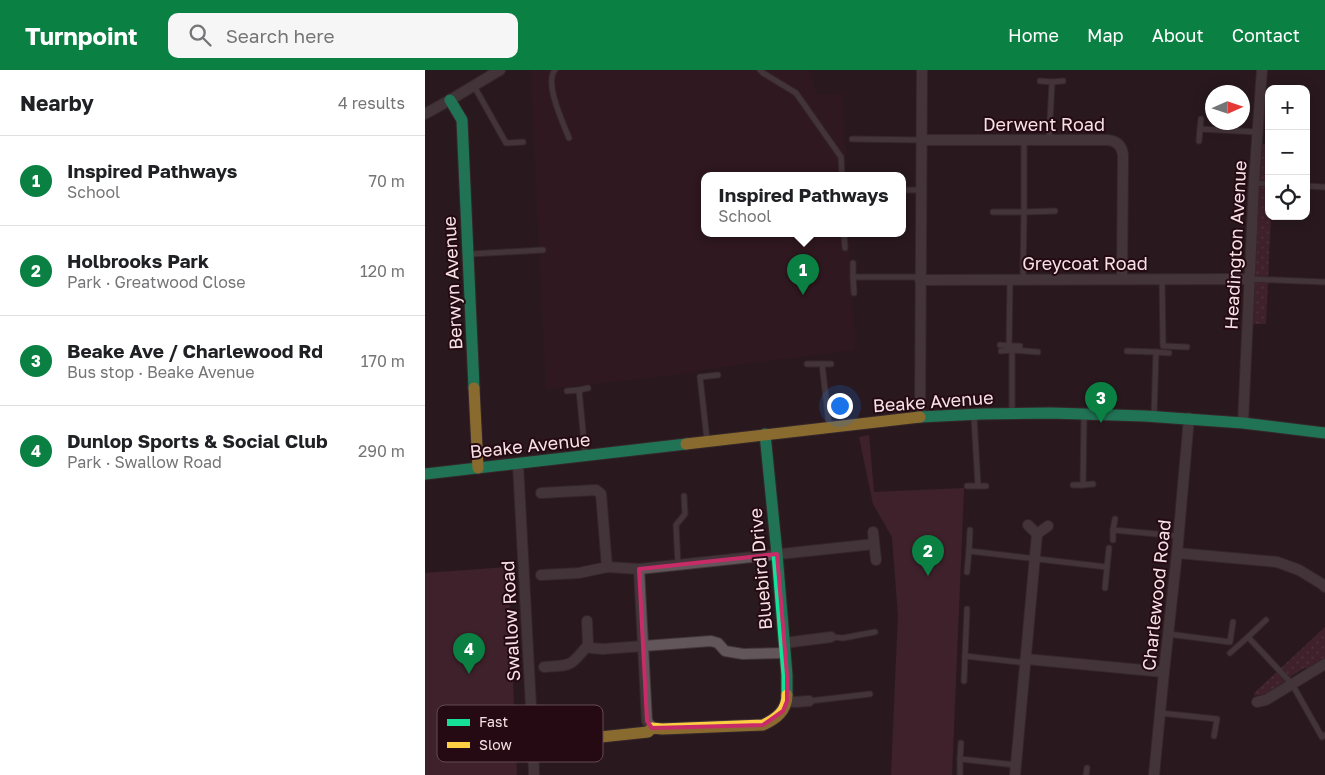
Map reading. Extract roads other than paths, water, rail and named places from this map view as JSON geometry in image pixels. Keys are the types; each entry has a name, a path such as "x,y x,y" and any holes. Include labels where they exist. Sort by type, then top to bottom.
{"street":[{"path":"425,114 500,70"},
{"path":"920,417 922,70"},
{"name":"Headington Avenue","path":"1243,423 1254,183 1262,70"},
{"name":"Berwyn Avenue","path":"450,100 462,120 478,468"},
{"name":"Derwent Road","path":"922,140 1109,140 1115,142 1122,148 1123,155 1122,279"},
{"name":"Greycoat Road","path":"920,278 1250,278"},
{"name":"Beake Avenue","path":"425,474 920,417 974,414 1084,413 1154,416 1243,423 1325,433"},
{"name":"Charlewood Road","path":"1154,775 1179,536 1189,418"},
{"name":"Bluebird Drive","path":"765,434 785,648 787,701"},
{"name":"Swallow Road","path":"518,464 531,705"},
{"path":"541,493 596,490 601,494 607,567"},
{"path":"1028,525 1037,534"},
{"path":"1016,770 1037,534 1048,526"},
{"path":"873,532 876,560"},
{"path":"541,575 579,573 607,567 639,570 874,544"},
{"path":"1177,552 1277,562 1299,570 1325,587"},
{"path":"639,570 647,722 652,728 763,725 773,720 783,711 787,701 809,701"},
{"path":"544,667 569,665 574,662 588,645 587,621"},
{"path":"588,645 591,648 603,648 711,642 718,643 725,651 743,654 785,648 831,637"},
{"path":"1026,661 1164,672"},
{"path":"1257,702 1266,700 1325,664"},
{"path":"603,737 648,732 652,728"},
{"name":"Swallow Road","path":"533,762 533,775"}],"lane":[{"path":"555,70 551,85 559,114 569,138"},
{"path":"760,70 796,93 841,157 841,172"},
{"path":"1040,81 1063,81"},
{"path":"1049,140 1051,82"},
{"path":"474,86 506,143 523,142"},
{"path":"1199,141 1201,119"},
{"path":"1200,129 1257,132"},
{"path":"852,139 922,140"},
{"path":"1023,279 1024,140"},
{"path":"1254,183 1265,184"},
{"path":"1310,186 1325,187"},
{"path":"906,190 921,190"},
{"path":"993,212 1055,211"},
{"path":"844,237 845,248"},
{"path":"468,254 543,250"},
{"path":"853,263 854,293"},
{"path":"853,277 920,278"},
{"path":"1250,278 1325,282"},
{"path":"1010,279 1012,413"},
{"path":"1162,279 1163,346 1187,346"},
{"path":"999,345 1038,352"},
{"path":"1001,351 1020,346"},
{"path":"1127,351 1169,353"},
{"path":"1154,416 1156,352"},
{"path":"807,364 831,364"},
{"path":"822,364 829,427"},
{"path":"707,441 700,377 718,375"},
{"path":"567,391 588,388"},
{"path":"579,390 585,456"},
{"path":"1083,485 1084,413"},
{"path":"974,414 978,486"},
{"path":"1073,484 1093,484"},
{"path":"967,486 986,486"},
{"path":"679,565 676,525 685,514 684,496"},
{"path":"1113,540 1115,519"},
{"path":"967,572 970,530"},
{"path":"1113,530 1179,536"},
{"path":"1105,588 1109,548"},
{"path":"969,551 1107,567"},
{"path":"964,681 967,608"},
{"path":"1230,653 1266,620"},
{"path":"1168,634 1230,642 1233,622"},
{"path":"831,637 843,638 875,632"},
{"path":"1248,637 1292,684 1322,737 1325,735"},
{"path":"965,656 1026,661"},
{"path":"809,701 870,694"},
{"path":"1160,713 1217,719 1214,736"},
{"path":"960,775 961,743"},
{"path":"960,760 1016,770"},
{"path":"1086,775 1087,768"}],"place":[{"name":"Inspired Pathways","path":"803,295"},
{"name":"Beake Ave / Charlewood Rd","path":"1101,423"},
{"name":"Holbrooks Park","path":"928,576"},
{"name":"Dunlop Sports & Social Club","path":"469,674"}]}
